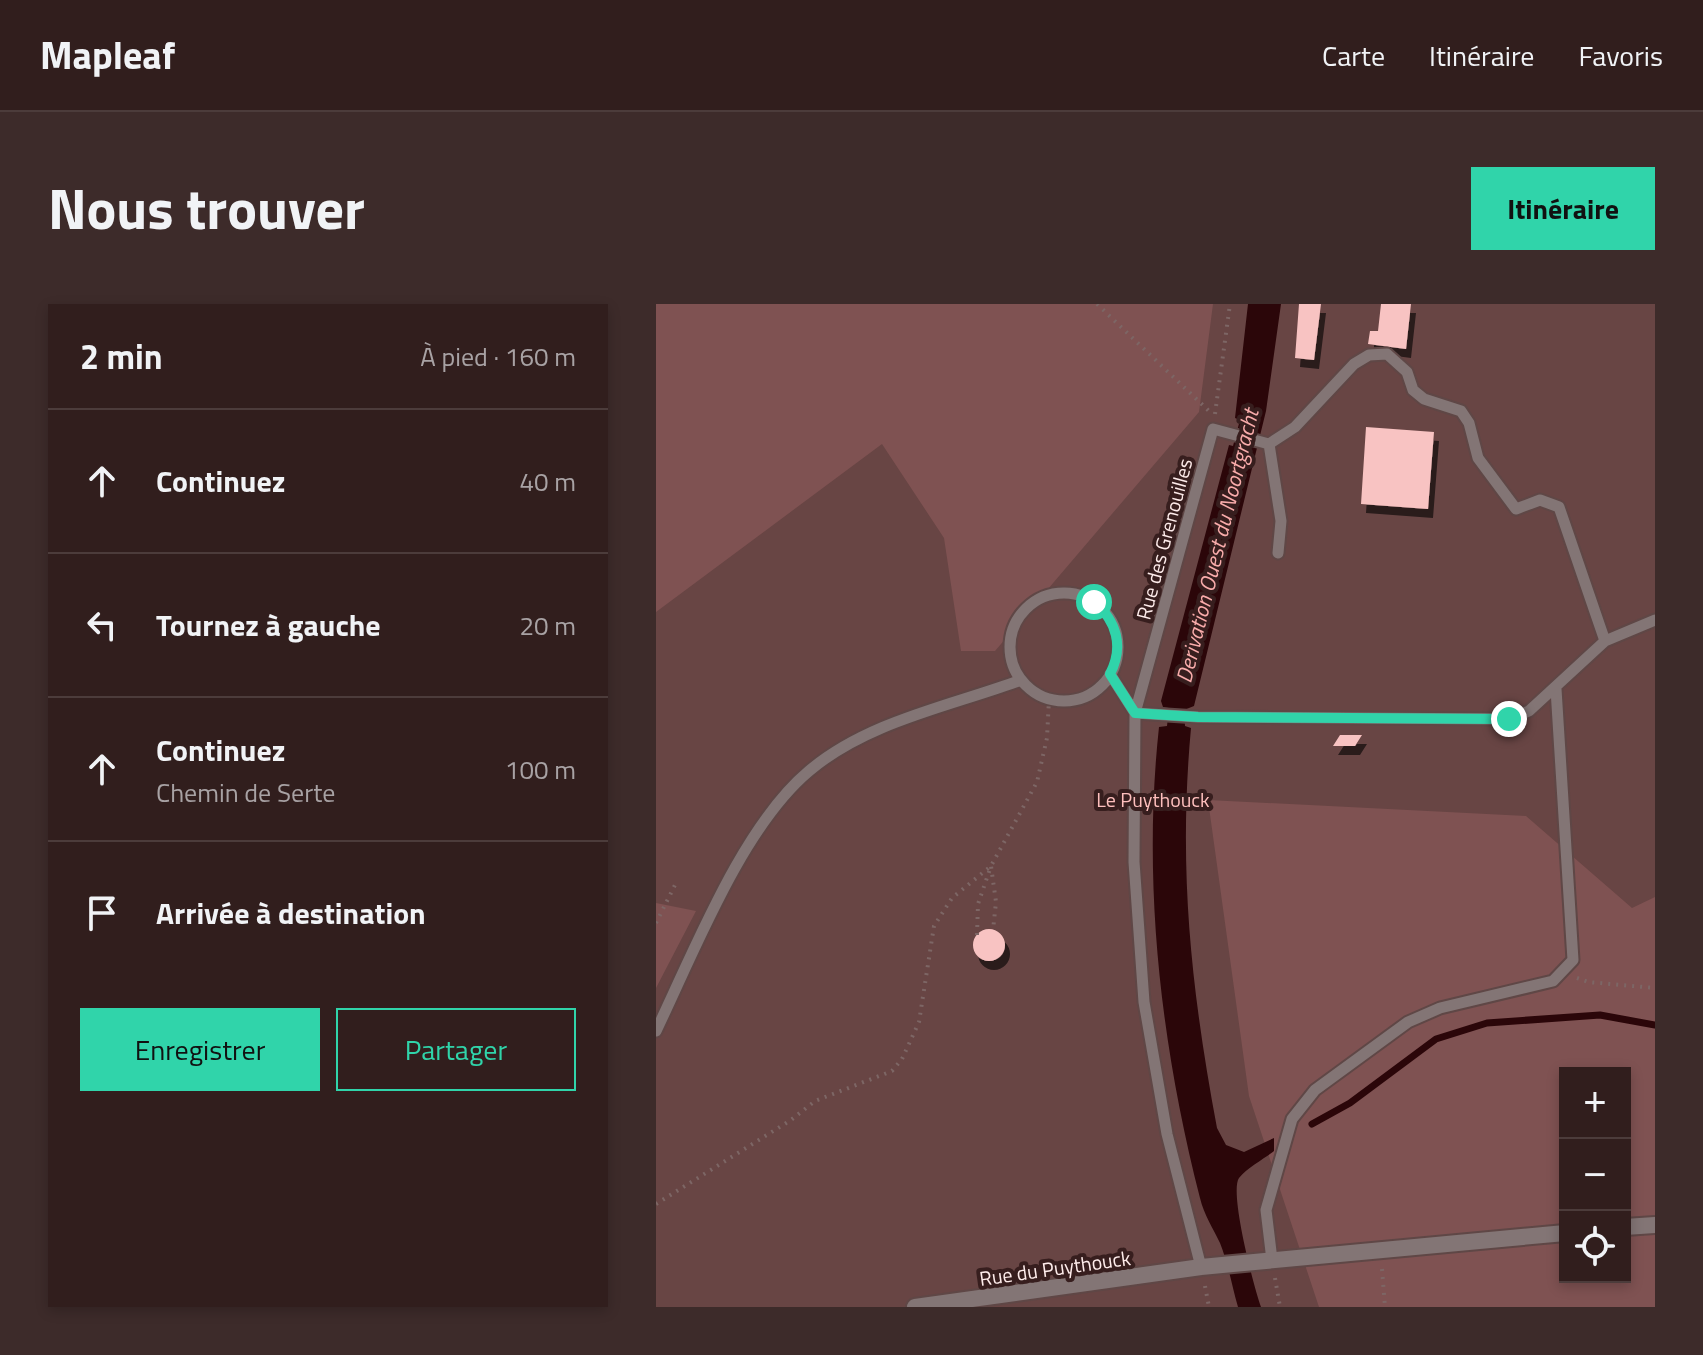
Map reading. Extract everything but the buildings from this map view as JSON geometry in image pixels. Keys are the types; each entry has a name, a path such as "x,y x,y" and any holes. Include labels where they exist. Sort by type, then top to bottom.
{"street":[{"path":"1631,1227 1655,1225"},
{"name":"Rue du Puythouck","path":"915,1307 1207,1267 1559,1234"}],"lane":[{"path":"1278,553 1281,521 1266,443 1295,427 1354,364 1369,355 1387,354 1407,372 1413,390 1424,399 1461,411 1469,423 1478,458 1516,509 1540,500 1559,507 1605,641"},
{"name":"Rue des Grenouilles","path":"1207,1267 1167,1134 1144,1002 1135,884 1135,713 1213,429 1266,443"},
{"path":"1061,593 1087,598 1107,615 1118,640 1117,658 1110,674 1099,688 1084,697 1049,699 1021,680 1010,655 1013,629 1028,606 1043,597 1061,593"},
{"path":"1110,674 1135,713 1159,716 1509,719 1529,711 1605,641 1655,620"},
{"path":"656,1031 744,856 775,807 810,770 898,721 1021,680"},
{"path":"1264,1261 1266,1210 1292,1119 1315,1090 1408,1022 1440,1008 1553,981 1573,960 1575,947 1556,689"}],"path":[{"path":"1097,304 1215,417 1230,304"},
{"path":"977,935 978,904 991,866 1037,782 1047,738 1049,699"},
{"path":"991,866 996,902 993,930"},
{"path":"656,1204 791,1120 815,1101 892,1071 910,1045 919,1022 934,926 952,898 991,866"},
{"path":"656,923 675,885"},
{"path":"1564,972 1588,982 1655,988"},
{"path":"1378,1251 1385,1307"},
{"path":"1264,1261 1280,1307"}],"green space":[{"name":"Le Puythouck","path":"656,304 1655,304 1655,1307 656,1307"}],"shaded area":[{"path":"656,304 1213,304 1199,412 995,651 961,651 944,538 882,444 656,612"},
{"path":"1208,800 1526,816 1632,908 1655,897 1655,1307 1319,1307 1249,1096"},
{"path":"656,903 696,911 656,988"}],"water":[{"name":"Derivation Ouest du Noortgracht","path":"1248,304 1281,304 1266,411 1194,706 1184,710 1185,726 1191,728 1186,830 1189,929 1200,1027 1217,1128 1226,1145 1244,1152 1274,1138 1274,1151 1242,1174 1237,1187 1244,1241 1261,1307 1238,1307 1223,1251 1202,1204 1186,1141 1165,1024 1158,964 1153,845 1159,727 1167,726 1169,708 1163,707 1161,701 1229,445 1233,446 1240,420 1235,418"}],"waterway":[{"path":"1312,1124 1350,1103 1436,1039 1487,1023 1600,1015 1655,1025"}],"route":[{"path":"1094,602 1107,615 1116,631 1117,658 1110,674 1135,713 1198,717 1509,719"}]}
